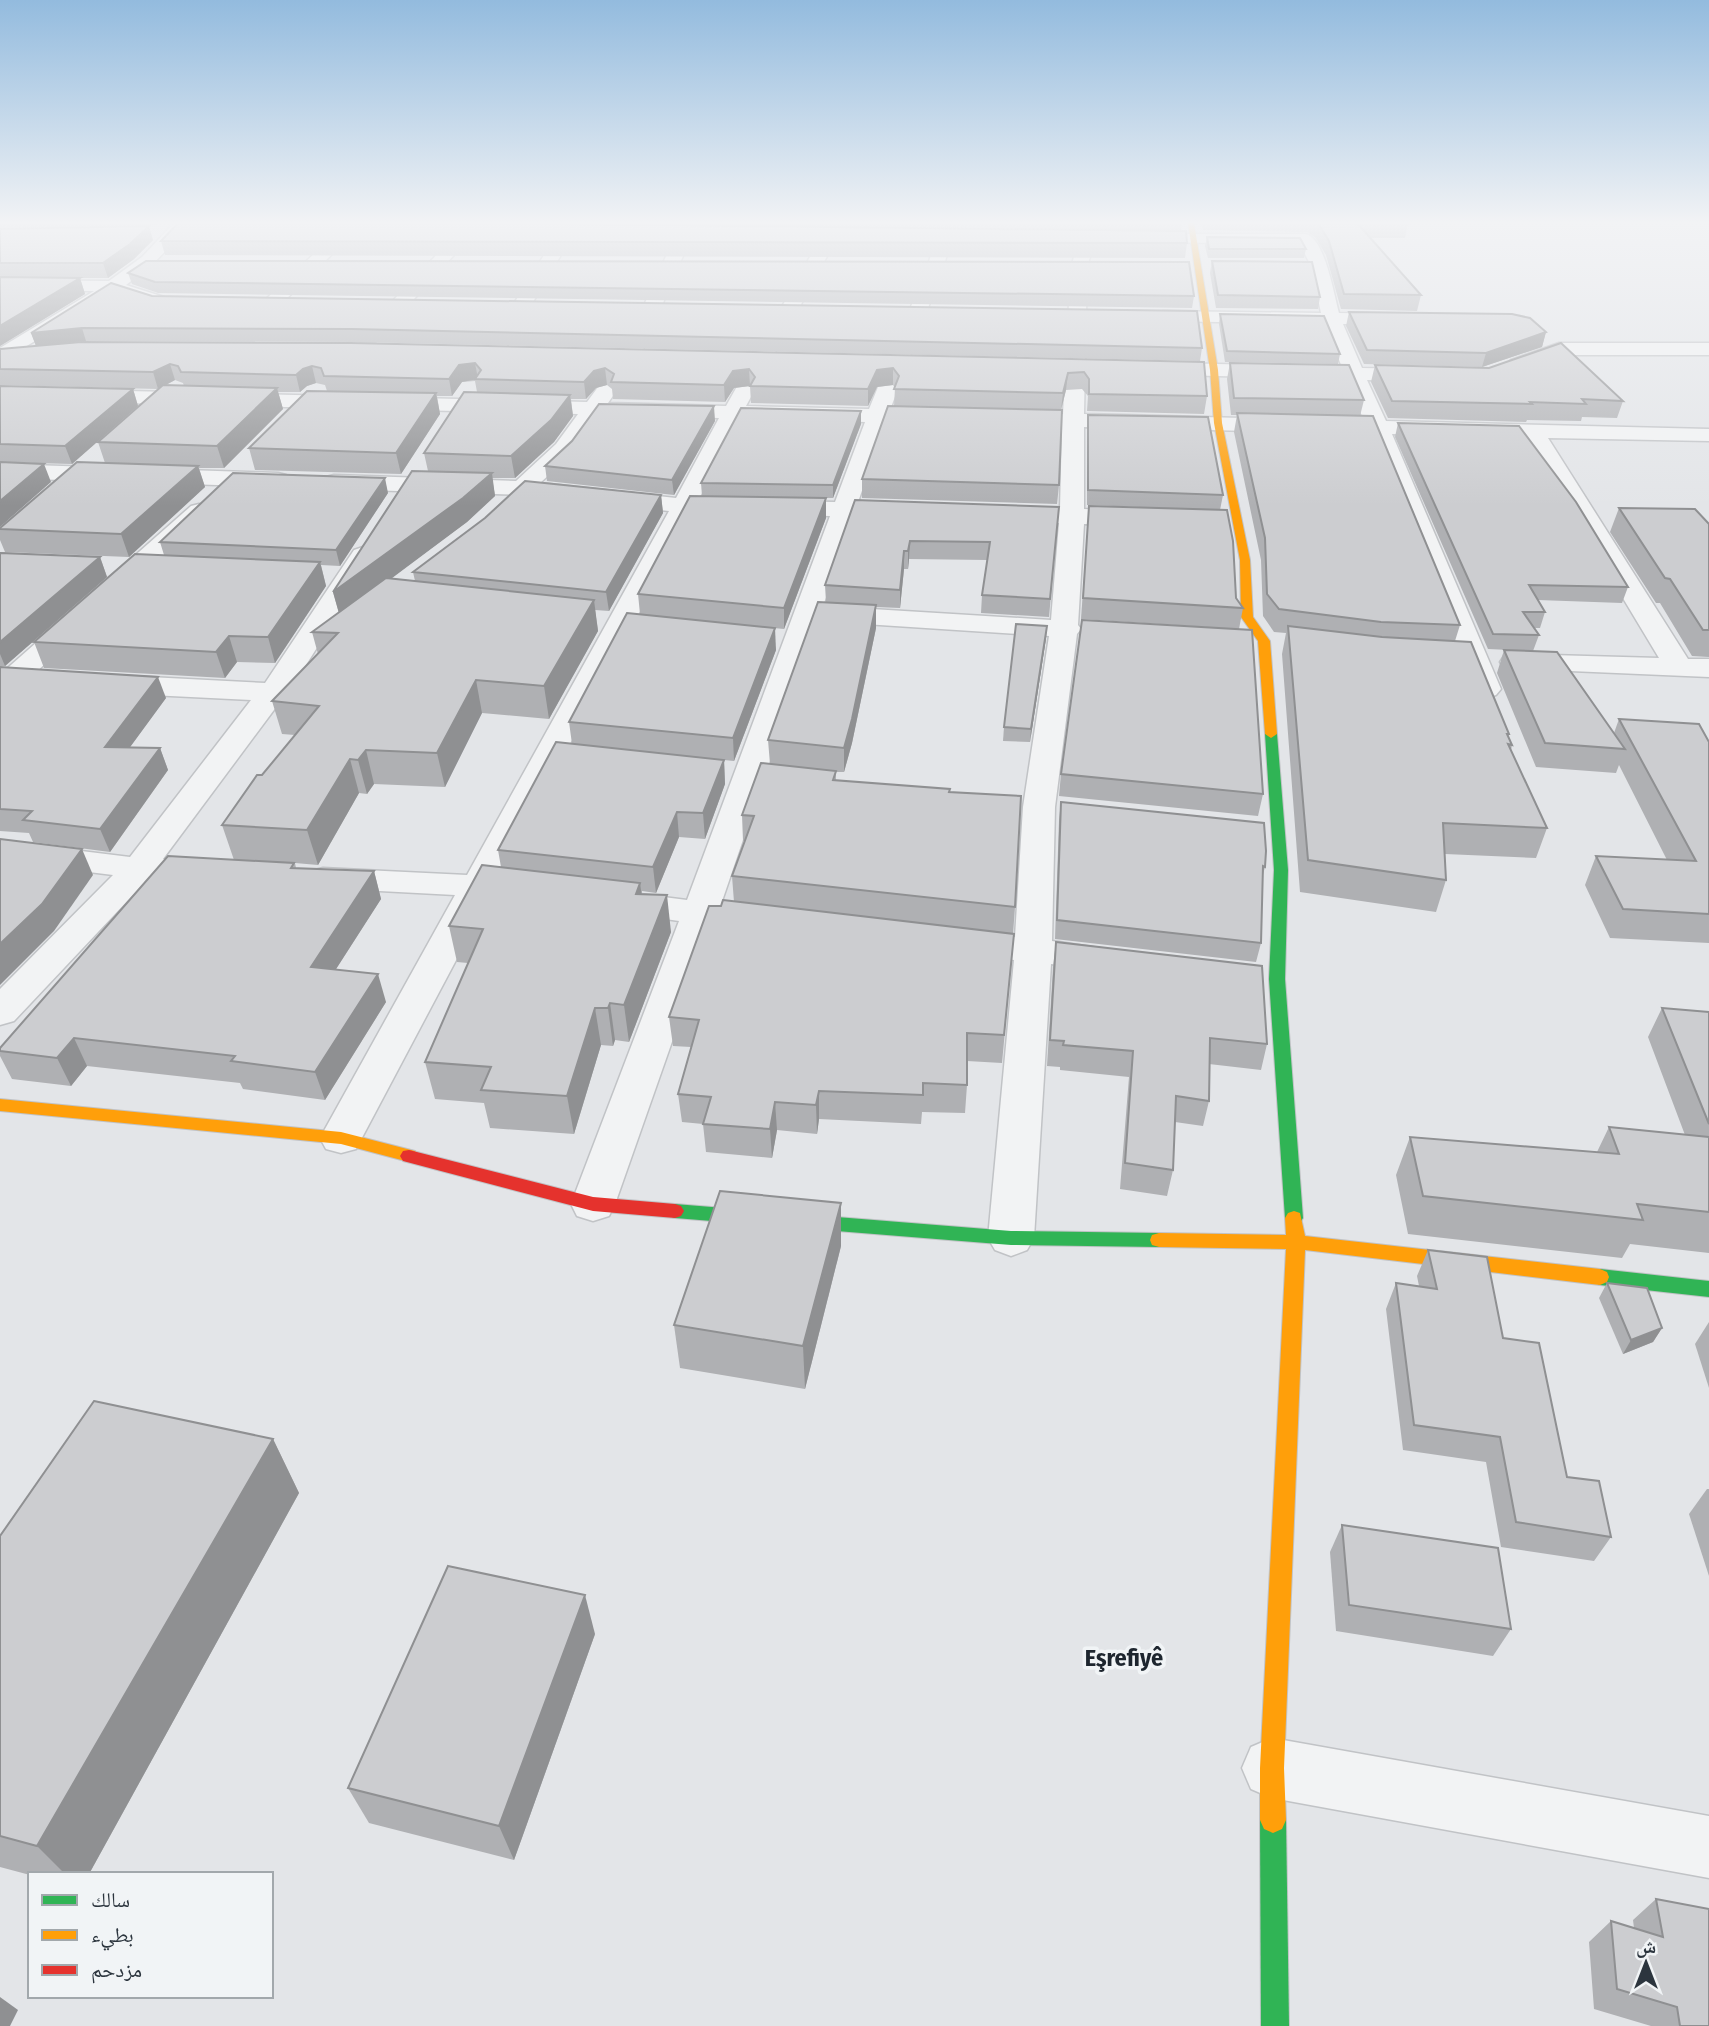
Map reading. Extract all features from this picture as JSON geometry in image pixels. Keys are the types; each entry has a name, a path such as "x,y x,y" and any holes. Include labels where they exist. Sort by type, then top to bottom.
{"street":[{"path":"0,357 62,318"},
{"path":"230,348 258,318"},
{"path":"383,352 355,351 388,318"},
{"path":"472,382 514,318"},
{"path":"495,513 564,449 630,357 653,318"},
{"path":"341,1138 478,886 563,755 620,623 759,361 785,318"},
{"path":"593,1204 750,775 783,641 807,613 878,415 900,364 912,318"},
{"path":"1011,1238 1032,951 1038,807 1077,629 1072,517 1077,318"},
{"path":"1192,318 1413,319"},
{"path":"1207,318 1217,423 1245,560 1247,617 1263,642 1265,830 1281,870 1263,977 1296,1242 1272,1769 1275,2026"},
{"path":"1331,318 1427,542 1462,661 1494,709"},
{"path":"1546,331 1581,349"},
{"path":"1496,372 1559,349 1709,349"},
{"path":"0,357 37,354"},
{"path":"472,382 519,355"},
{"path":"603,357 656,358"},
{"path":"1159,369 1440,375 1447,386"},
{"path":"136,423 185,379"},
{"path":"288,421 326,381"},
{"path":"2,395 307,401 472,382 592,409 962,418"},
{"path":"1460,408 1474,430"},
{"path":"990,418 1709,435"},
{"path":"1534,432 1678,666"},
{"path":"59,491 98,457"},
{"path":"6,678 189,521 250,459"},
{"path":"0,471 306,481 415,473 684,506 925,511"},
{"path":"393,508 415,473"},
{"path":"978,513 1169,519"},
{"path":"1210,519 1238,520"},
{"path":"0,1012 139,869 279,683 335,576 378,531"},
{"path":"95,566 176,570"},
{"path":"807,613 1077,629"},
{"path":"6,678 279,683 343,631"},
{"path":"1462,661 1709,668"},
{"path":"0,851 139,869 248,874"},
{"path":"288,876 478,886 547,894"},
{"path":"589,899 783,922"},
{"path":"922,938 1141,963"},
{"path":"0,1105 341,1138 593,1204 1011,1238 1296,1242 1709,1289"},
{"path":"1272,1769 1709,1847"}],"building":[{"path":"0,318 14,318 0,326"},
{"path":"56,318 1198,318 1202,348 352,329 82,328 31,333"},
{"path":"1221,318 1325,318 1340,354 1227,351"},
{"path":"1352,318 1528,318 1546,332 1486,353 1367,350"},
{"path":"81,342 351,343 1204,362 1207,396 1089,394 1089,379 1084,372 1068,373 1063,393 894,389 899,376 893,368 877,370 868,389 750,386 755,377 749,369 733,371 724,385 611,382 614,374 605,368 594,371 584,382 475,379 481,370 475,363 459,365 449,379 324,376 321,368 312,366 296,375 181,372 178,366 170,364 153,372 0,369 0,349"},
{"path":"1561,343 1623,401 1582,399 1586,404 1530,402 1532,404 1392,401 1375,365 1489,368"},
{"path":"1230,363 1349,365 1364,400 1234,398"},
{"path":"163,385 277,388 217,446 98,442"},
{"path":"0,386 133,389 65,446 0,444"},
{"path":"307,391 436,393 396,453 249,448"},
{"path":"464,392 570,395 551,420 511,456 424,453"},
{"path":"599,404 714,406 672,480 545,466 572,441"},
{"path":"888,406 1062,410 1059,485 862,479"},
{"path":"741,408 861,411 833,485 701,483"},
{"path":"1237,413 1373,416 1460,625 1381,622 1279,609 1267,594 1265,538"},
{"path":"1088,415 1208,417 1223,495 1088,490"},
{"path":"1398,423 1519,426 1576,502 1628,587 1529,585 1545,612 1523,612 1539,635 1493,634"},
{"path":"0,462 44,464 0,501"},
{"path":"77,462 198,466 121,534 0,529"},
{"path":"412,471 492,473 463,498 333,592"},
{"path":"233,473 385,478 336,550 160,542"},
{"path":"525,481 661,495 606,592 413,572 485,518"},
{"path":"690,496 826,498 784,608 638,594"},
{"path":"855,500 1059,507 1050,599 982,595 990,542 910,541 908,551 904,551 900,590 825,585"},
{"path":"1089,506 1227,510 1233,541 1236,598 1243,608 1083,598"},
{"path":"1619,508 1695,509 1709,524 1709,630 1703,630"},
{"path":"0,553 100,557 0,642"},
{"path":"135,554 320,562 268,637 229,636 216,652 34,642"},
{"path":"386,578 594,600 544,686 476,680 437,753 366,750 358,760 350,759 307,830 222,825 257,775 262,775 319,706 272,701 338,633 312,632"},
{"path":"818,602 876,605 844,748 768,740"},
{"path":"627,613 775,628 733,738 569,722"},
{"path":"1082,620 1252,630 1263,794 1061,774"},
{"path":"1016,624 1047,626 1031,729 1004,727"},
{"path":"1288,626 1382,637 1471,642 1509,734 1512,745 1508,744 1547,828 1443,823 1446,880 1308,860"},
{"path":"1504,650 1557,652 1625,749 1545,743"},
{"path":"0,667 158,677 105,747 160,748 100,829 23,820 32,811 0,809"},
{"path":"1619,719 1699,724 1709,742 1709,914 1623,909 1596,856 1696,861"},
{"path":"556,742 724,760 703,813 677,812 653,867 498,850"},
{"path":"761,763 836,771 833,780 950,789 949,792 1021,796 1015,907 732,876 754,816 742,815"},
{"path":"1061,802 1264,823 1266,851 1265,867 1263,866 1261,943 1057,920"},
{"path":"0,839 82,849 42,904 0,944"},
{"path":"168,856 294,863 291,868 374,871 311,967 378,974 315,1072 231,1061 235,1056 74,1038 57,1058 0,1051"},
{"path":"482,865 640,883 636,894 667,895 624,1005 610,1003 608,1008 595,1008 567,1096 481,1090 491,1067 425,1062 483,929 449,926"},
{"path":"723,900 1014,934 1004,1035 967,1033 967,1085 923,1083 923,1095 819,1091 816,1105 775,1102 770,1129 703,1124 711,1097 678,1094 699,1020 669,1017 709,906 721,906"},
{"path":"1056,942 1262,966 1267,1044 1210,1038 1209,1101 1176,1096 1173,1170 1125,1163 1133,1051 1063,1045 1064,1041 1050,1040"},
{"path":"1662,1008 1709,1012 1709,1124"},
{"path":"1609,1127 1709,1137 1709,1212 1637,1204 1643,1220 1423,1196 1410,1137 1619,1154"},
{"path":"720,1191 841,1203 803,1346 674,1325"},
{"path":"1428,1250 1487,1257 1503,1338 1539,1343 1567,1477 1599,1481 1611,1537 1516,1522 1500,1437 1414,1425 1396,1283 1437,1289"},
{"path":"1607,1283 1647,1288 1662,1328 1631,1340"},
{"path":"94,1401 273,1439 37,1846 0,1836 0,1536"},
{"path":"1342,1525 1498,1548 1511,1629 1349,1605"},
{"path":"448,1566 585,1595 499,1826 348,1788"},
{"path":"1656,1899 1709,1909 1709,2026 1680,2026 1677,2007 1617,1989 1611,1921 1663,1937"}],"traffic: fast":[{"path":"1271,734 1281,870 1277,979 1294,1218"},
{"path":"675,1211 1011,1238 1159,1240"},
{"path":"1600,1277 1709,1289"},
{"path":"1273,1820 1275,2026"}],"traffic: slow":[{"path":"1206,318 1214,370 1218,423 1245,560 1247,617 1264,641 1271,734"},
{"path":"0,1105 341,1138 409,1156"},
{"path":"1273,1820 1272,1768 1296,1242 1294,1218"},
{"path":"1159,1240 1296,1242 1600,1277"}],"traffic: jam":[{"path":"409,1156 593,1204 675,1211"}],"district":[{"name":"Eşrefiyê","path":"1124,1658"}]}
